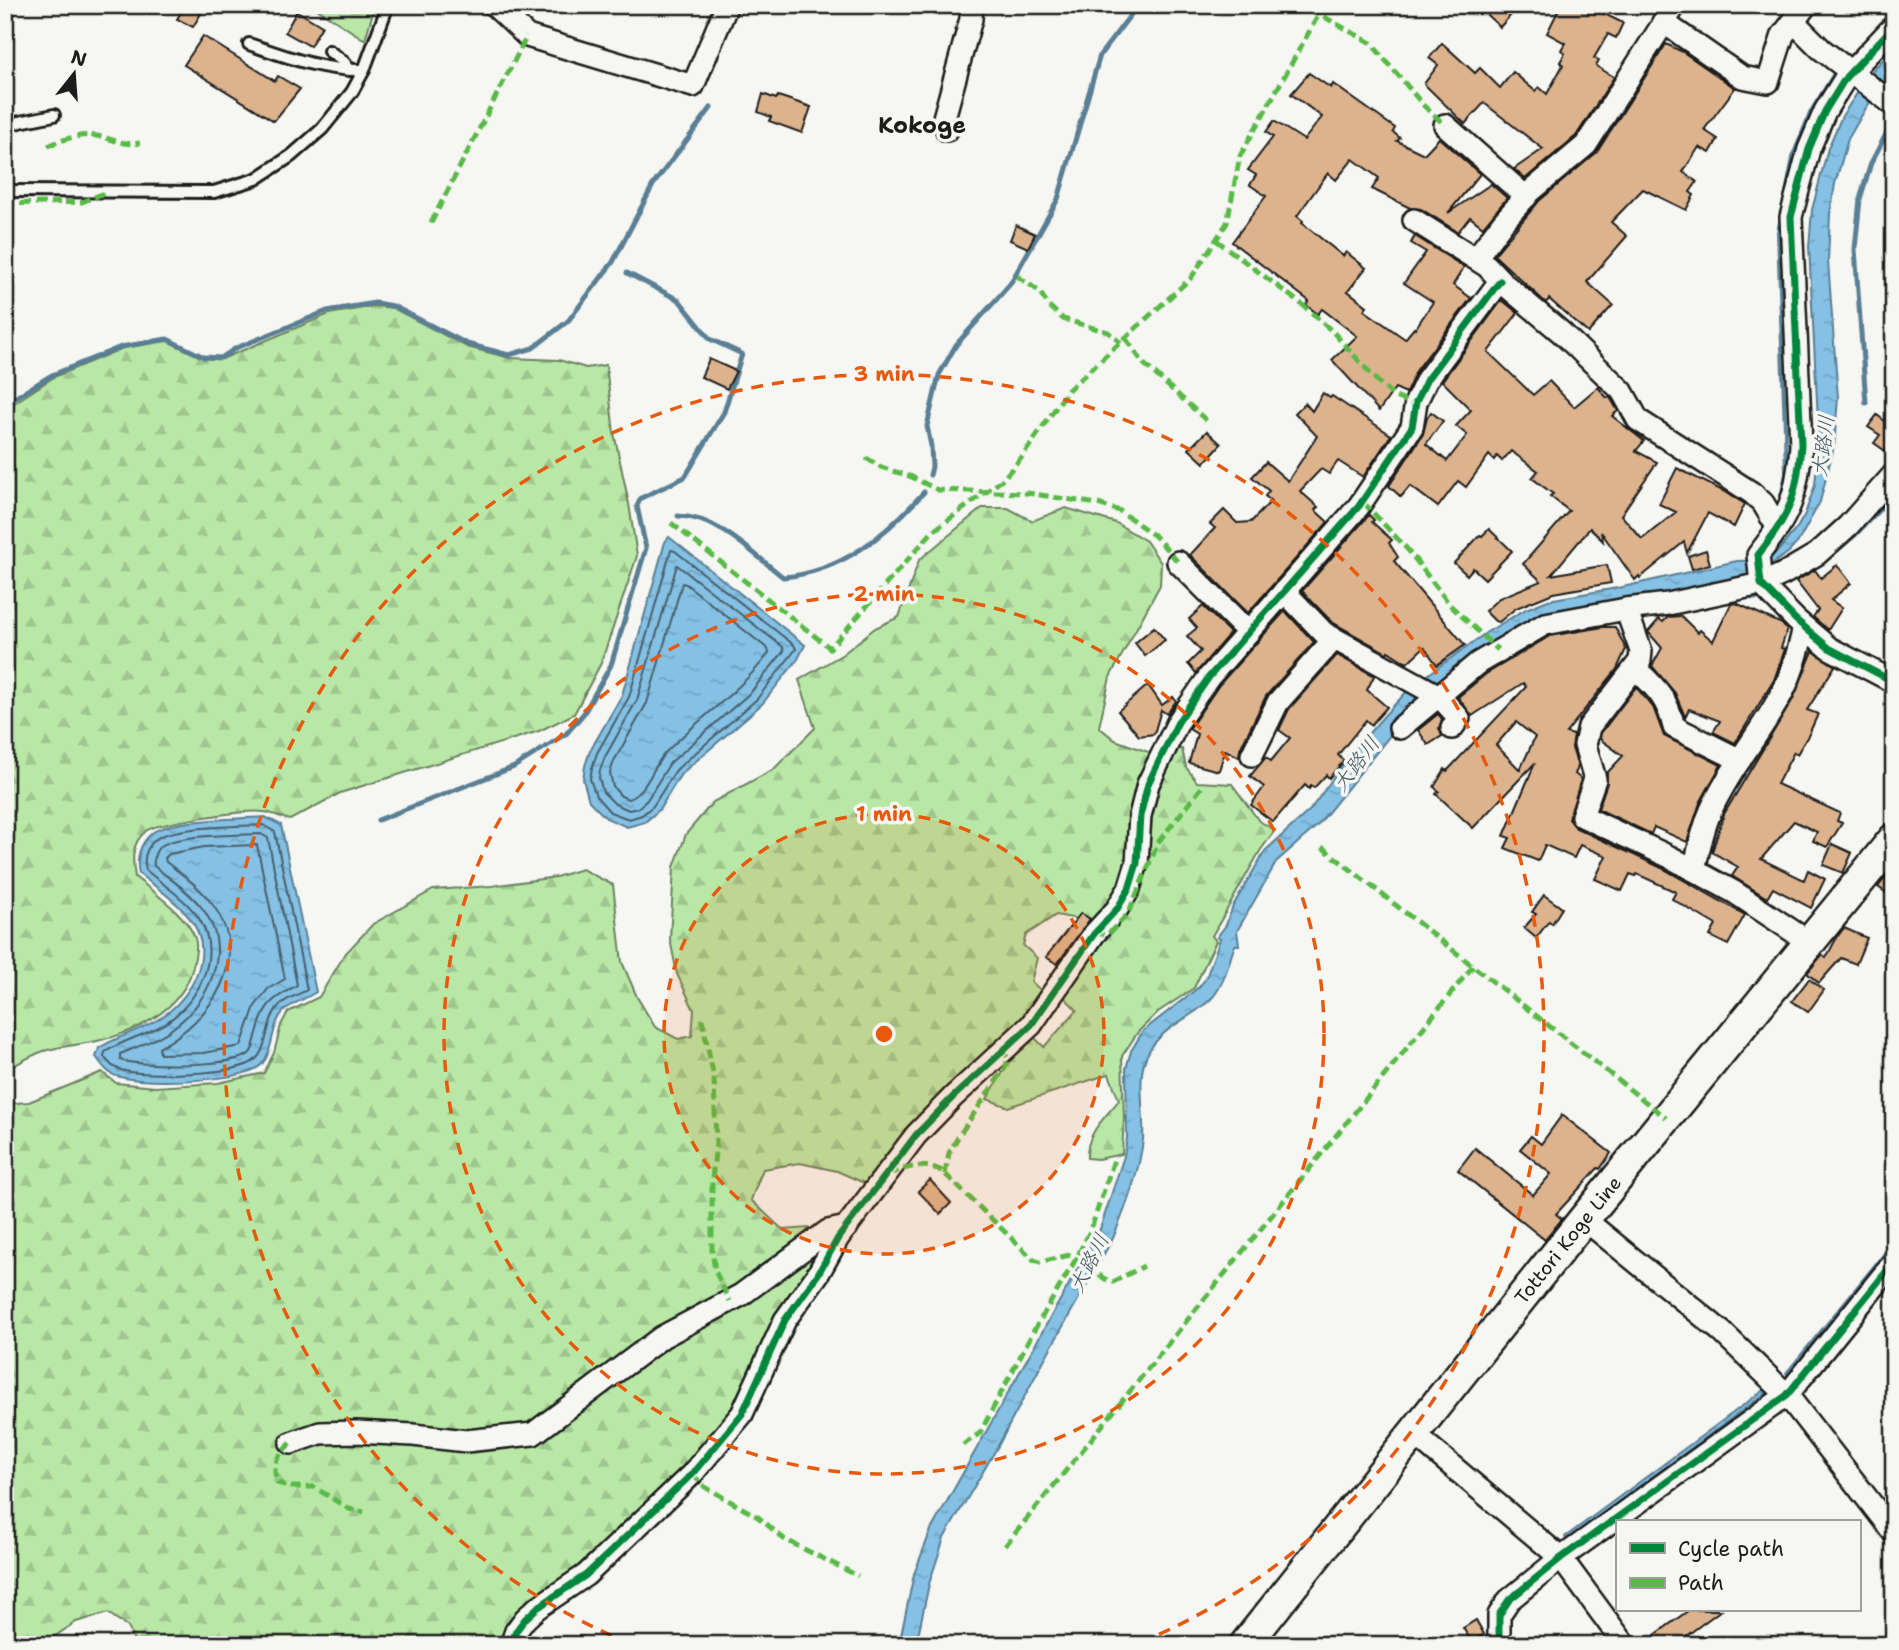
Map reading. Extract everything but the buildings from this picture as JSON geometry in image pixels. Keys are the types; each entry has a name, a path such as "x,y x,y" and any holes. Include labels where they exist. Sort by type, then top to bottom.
{"main road":[{"name":"Tottori Koge Line","path":"1245,1645 1584,1219 1809,942 1890,849"}],"street":[{"path":"494,5 527,36 693,86 727,5"},
{"path":"947,130 944,118 971,19 972,5"},
{"path":"1476,258 1526,197 1586,145 1669,14 1742,77 1768,82 1783,35 1800,14 1821,50 1891,101"},
{"path":"1894,26 1850,73 1825,111 1810,149 1791,217 1801,444 1799,474 1785,518 1758,555 1761,580 1804,627 1829,648 1894,682"},
{"path":"1445,125 1526,197"},
{"path":"1414,220 1487,266 1500,281 1609,377 1622,391 1638,420 1752,493 1768,509 1778,528"},
{"path":"511,1645 516,1631 525,1619 586,1575 692,1474 742,1414 785,1320 818,1274 838,1238 916,1135 1031,1025 1094,934 1117,909 1129,888 1137,863 1140,817 1148,784 1178,722 1209,677 1363,502 1412,428 1416,402 1427,379 1500,281"},
{"path":"1400,728 1478,663 1545,624 1668,604 1761,580 1817,554 1848,526 1894,474"},
{"path":"1178,562 1248,632"},
{"path":"1284,591 1324,633 1439,696 1459,718 1452,728"},
{"path":"1626,609 1641,651 1640,661 1590,727 1585,745 1595,779 1582,816 1734,892 1809,942"},
{"path":"1694,870 1711,810 1735,765 1783,691 1804,627"},
{"path":"1252,755 1278,702 1334,639"},
{"path":"1635,667 1661,692 1670,708 1674,727 1740,760"},
{"path":"1584,1219 1722,1332 1787,1395 1894,1534"},
{"path":"291,1443 320,1433 412,1435 466,1441 533,1434 662,1337 741,1295 828,1231 847,1227"},
{"path":"1499,1645 1499,1615 1508,1600 1560,1558 1787,1395 1894,1262"},
{"path":"1414,1434 1560,1558 1625,1645"}],"lane":[{"path":"5,191 214,192 256,179 291,156 322,129 352,92 364,70 388,5"},
{"path":"249,44 296,61 330,69 364,70"},
{"path":"329,51 350,70"},
{"path":"5,125 54,115"}],"green space":[{"path":"311,5 375,5 365,40"},
{"path":"375,306 393,308 467,347 510,358 559,360 586,368 606,365 614,433 637,556 601,663 574,714 539,731 340,793 290,820 264,812 241,813 203,817 146,831 134,852 135,877 171,906 193,934 196,953 186,984 167,1008 141,1026 112,1037 44,1051 5,1071 5,409 54,377 123,348 167,341 204,358 222,359 329,314"},
{"path":"982,508 1008,508 1032,521 1066,508 1116,523 1146,541 1161,563 1160,585 1110,677 1099,727 1115,740 1157,755 1137,812 1135,850 1130,874 1112,908 1099,923 1056,915 1026,935 1023,945 1037,958 1031,982 1048,996 1044,1003 940,1104 871,1186 837,1171 800,1163 763,1169 751,1200 783,1230 809,1228 815,1235 714,1308 659,1336 531,1431 515,1435 465,1438 411,1431 323,1429 289,1442 290,1447 321,1437 350,1435 468,1443 526,1439 549,1426 673,1335 703,1321 745,1295 806,1249 815,1271 774,1332 737,1411 716,1441 582,1571 525,1614 517,1623 506,1645 136,1645 128,1627 108,1613 76,1622 48,1641 5,1645 5,1104 29,1102 102,1072 116,1083 155,1087 218,1083 264,1073 288,1012 319,997 345,954 373,924 433,890 492,886 556,877 582,869 613,885 622,962 637,997 655,1027 678,1039 692,1036 694,1010 677,974 670,939 674,867 686,834 713,802 774,769 815,728 799,680 843,654 875,628 899,617 919,560"},
{"path":"1168,749 1182,749 1186,767 1197,782 1232,784 1259,821 1275,830 1260,851 1212,936 1216,941 1194,988 1158,1012 1138,1032 1122,1056 1122,1154 1098,1159 1087,1158 1089,1141 1119,1100 1109,1074 1008,1107 987,1099 1029,1032 1044,1047 1077,1010 1059,992 1096,939 1141,837"}],"water":[{"name":"大路川","path":"1894,48 1894,69 1848,139 1835,184 1830,214 1828,261 1838,398 1834,446 1820,502 1798,542 1789,552 1752,578 1683,594 1550,615 1400,723 1318,825 1277,861 1237,931 1239,945 1235,945 1216,994 1160,1037 1147,1055 1142,1074 1141,1152 1118,1227 998,1446 944,1538 929,1584 916,1645 899,1645 914,1574 931,1530 1100,1229 1124,1156 1127,1138 1126,1069 1131,1051 1143,1031 1199,987 1206,978 1220,939 1217,937 1265,851 1310,810 1348,757 1411,687 1487,632 1526,609 1548,600 1623,587 1737,561 1767,560 1797,528 1815,485 1819,439 1809,247 1812,210 1828,148 1842,116 1872,71"},
{"path":"1834,72 1837,74 1811,115 1795,156 1779,234 1787,476 1782,502 1779,502 1785,474 1777,232 1793,153 1810,111"},
{"path":"669,537 805,645 798,659 762,704 681,774 659,810 645,822 627,827 606,818 589,801 583,779 590,751 622,695 665,542"},
{"path":"265,817 281,825 316,992 284,1011 276,1025 267,1057 257,1068 246,1073 211,1079 169,1081 133,1079 112,1074 96,1057 99,1048 154,1022 173,1008 192,984 201,957 197,929 188,916 139,874 138,858 141,848 151,834 172,825"},
{"path":"1894,1241 1894,1245 1788,1375 1786,1373"},
{"path":"1768,1387 1770,1390 1567,1540 1565,1537"}],"waterway":[{"path":"930,475 931,446 927,426 939,375 956,345 1010,284 1058,199 1100,55 1138,5"},
{"path":"5,404 52,375 121,347 167,339 204,357 221,358 236,348 327,311 375,303 393,306 467,344 509,355 533,348 568,321 613,262 653,185 711,108"},
{"path":"1866,403 1855,249 1860,199 1871,163 1894,119"},
{"path":"378,820 514,767 566,734 584,713 611,665 646,548 637,506 641,498 685,477 724,412 742,354 710,339 679,300 627,273"},
{"path":"678,516 693,518 721,529 783,577 825,568 861,549 894,523 924,492"},
{"path":"1829,557 1856,534 1894,494"},
{"path":"1745,597 1756,598"}],"marked path":[{"path":"1315,5 1319,14 1371,43 1424,106 1445,125"},
{"path":"671,523 830,648 932,532 1002,480 1022,457 1068,390 1191,278 1227,223 1240,156 1319,14"},
{"path":"431,223 527,36"},
{"path":"48,146 84,136 97,136 129,144 140,143"},
{"path":"5,204 82,202 107,192"},
{"path":"1216,240 1304,306 1333,332 1395,397 1415,405"},
{"path":"1017,276 1039,291 1049,306 1063,319 1108,332 1121,343"},
{"path":"1126,339 1144,364 1208,422"},
{"path":"866,458 881,467 912,477 938,490 1027,493 1098,504 1120,511 1155,536 1178,562"},
{"path":"1363,502 1408,550 1450,605 1498,650"},
{"path":"1094,934 1108,934 1128,914 1159,841 1202,787"},
{"path":"1322,847 1666,1118"},
{"path":"1005,1546 1473,966"},
{"path":"702,1019 714,1078 716,1144 712,1179 712,1250 715,1271 730,1301"},
{"path":"945,1174 949,1153 958,1137 1005,1068 1008,1060 1004,1050"},
{"path":"963,1445 980,1433 1033,1332 1076,1259 1091,1229 1115,1157"},
{"path":"889,1174 916,1166 942,1171 1034,1260 1040,1262 1070,1255 1113,1282 1144,1266"},
{"path":"291,1443 276,1461 277,1483 292,1487 314,1487 349,1509 364,1512"},
{"path":"692,1474 705,1487 758,1517 784,1539 858,1576"}],"cycle path":[{"path":"1894,26 1846,77 1825,111 1809,149 1791,217 1801,445 1797,478 1790,504 1778,528 1758,555 1761,584 1796,620 1829,648 1894,682"},
{"path":"511,1645 516,1631 525,1619 586,1575 692,1474 742,1414 785,1320 818,1274 838,1238 916,1135 1031,1025 1094,934 1117,909 1129,889 1137,863 1140,816 1148,784 1178,722 1209,677 1359,506 1412,427 1416,402 1427,379 1500,281"},
{"path":"1499,1645 1499,1615 1509,1600 1561,1558 1787,1395 1894,1262"}],"district":[{"name":"Kokoge","path":"922,125"}]}
